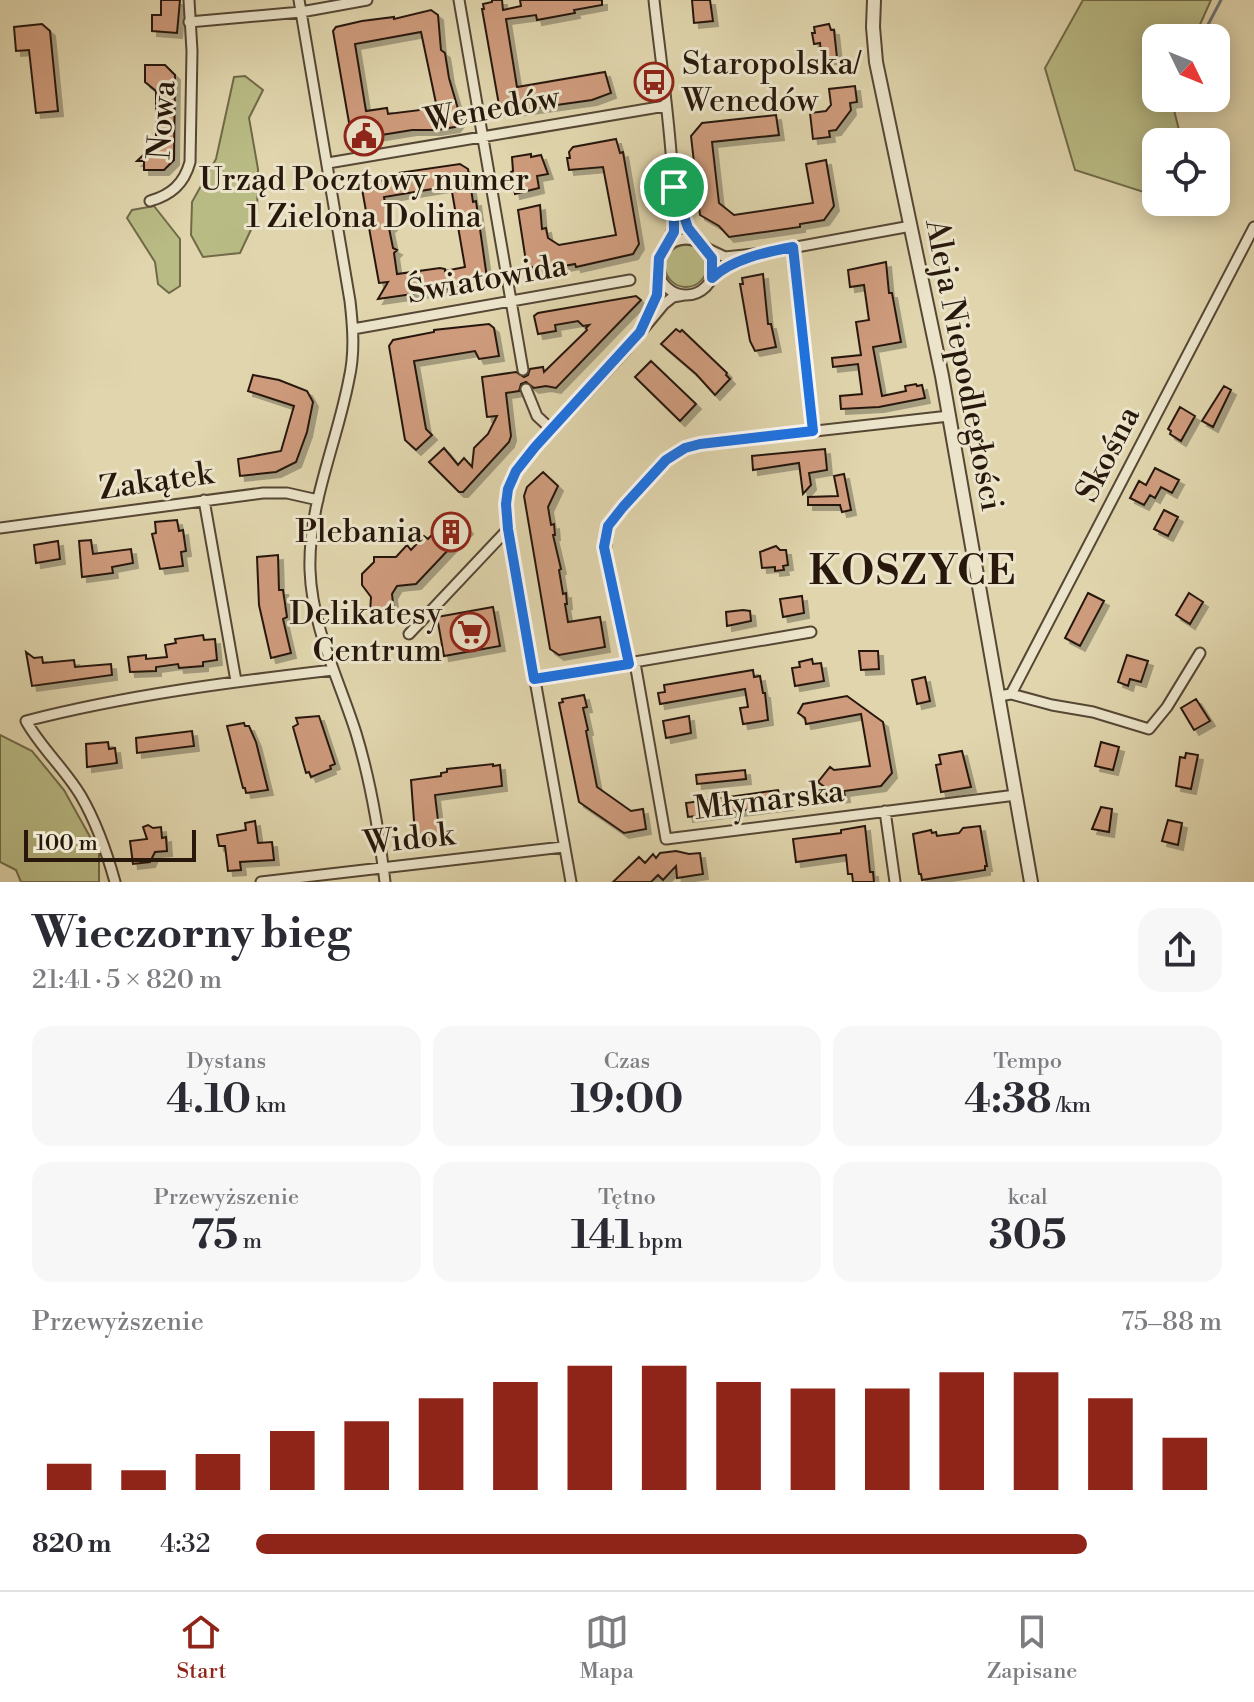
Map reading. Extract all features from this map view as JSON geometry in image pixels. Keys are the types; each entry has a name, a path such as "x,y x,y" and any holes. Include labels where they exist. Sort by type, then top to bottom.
{"street":[{"name":"Nowa","path":"150,201 169,194 177,187 190,162 192,51 189,0"},
{"path":"299,0 353,329 350,377 318,500 310,544 311,590 317,623 366,767 385,882"},
{"path":"189,22 301,12 367,0"},
{"path":"459,0 523,370"},
{"path":"640,332 657,295 659,258 674,232 674,187 654,0"},
{"name":"Aleja Niepodległości","path":"874,0 876,62 1005,695 1016,795 1031,882"},
{"name":"Wenedów","path":"328,163 665,106"},
{"path":"674,187 688,228 714,263 712,278"},
{"path":"668,245 683,239 725,257 764,253 911,226"},
{"name":"Skośna","path":"1005,695 1254,227"},
{"path":"793,247 813,431"},
{"path":"571,882 508,529 506,504 510,483 520,465 668,300 700,291 724,268 764,253"},
{"path":"658,273 667,288 684,295"},
{"name":"Światowida","path":"353,329 630,280"},
{"path":"526,389 537,416 552,430"},
{"path":"632,663 604,547 608,526 666,460 685,448 700,444 949,416"},
{"name":"Zakątek","path":"0,528 277,492 318,500"},
{"path":"204,500 236,681"},
{"path":"409,634 508,529"},
{"path":"534,679 811,632"},
{"path":"1005,695 1093,712 1149,729 1167,707 1200,653"},
{"name":"Młynarska","path":"632,663 666,839 1016,795"},
{"path":"115,882 98,831 80,795 43,749 26,721 85,706 236,681 333,670"},
{"path":"885,811 895,882"},
{"name":"Widok","path":"261,882 563,847"}],"green space":[{"path":"1083,0 1211,0 1200,24 1142,24 1142,112 1174,112 1178,128 1142,128 1142,192 1075,170 1045,68"},
{"path":"245,76 263,90 249,118 258,169 257,217 240,253 203,257 191,235 192,202 216,159 234,77"},
{"path":"154,206 180,239 180,286 169,293 158,284 155,262 127,218 132,210"},
{"path":"686,245 701,251 707,266 701,281 686,287 671,281 665,266 671,251"},
{"path":"0,735 32,751 64,790 99,853 99,882 21,882 16,870 0,862"}],"building":[{"path":"161,0 180,0 177,33 152,31 152,15 161,15"},
{"path":"502,0 503,10 521,6 520,0 602,0 602,5 574,10 575,13 537,20 536,15 506,19 517,87 605,72 611,93 592,100 507,112 499,105 482,9 483,4"},
{"path":"692,0 710,0 713,21 694,23"},
{"path":"431,10 438,15 441,50 445,53 461,119 455,127 357,139 351,134 333,31 336,27 362,21 394,19","holes":["421,32 437,108 388,114 387,108 366,111 355,44"]},
{"path":"42,24 50,31 58,111 36,113 29,50 16,51 14,27"},
{"path":"829,24 834,30 837,58 822,61 820,43 814,44 812,33 815,33 814,27"},
{"path":"145,65 165,65 175,75 174,160 164,170 144,170 144,161 137,161 156,143 156,91 145,82"},
{"path":"855,86 857,102 850,103 851,110 836,130 829,131 830,137 813,139 810,113 826,111 831,105 829,89"},
{"path":"776,115 779,135 712,142 719,203 734,215 813,203 806,164 826,160 834,206 824,220 800,224 800,227 729,237 719,226 700,215 691,136 702,123"},
{"path":"616,139 620,153 623,152 639,244 633,254 576,267 575,264 533,272 532,267 527,268 518,210 540,205 542,229 546,228 548,238 559,245 616,235 603,167 569,170 567,158 570,158 569,152 573,147"},
{"path":"531,154 531,157 541,155 548,174 537,176 539,188 515,194 512,157"},
{"path":"460,164 468,169 487,278 482,284 378,299 388,282 379,283 362,189 366,183 391,179 391,174","holes":["451,186 465,267 397,274 394,253 397,250 393,248 389,228 392,225 388,222 384,197"]},
{"path":"886,262 889,293 892,293 901,342 873,347 882,396 906,391 905,386 916,384 922,385 925,398 879,407 841,409 840,396 862,394 858,364 833,367 832,358 861,355 856,322 869,320 864,285 850,287 848,270"},
{"path":"763,274 768,324 771,324 776,347 755,351 750,341 740,284 743,284 742,278"},
{"path":"636,296 641,300 556,388 534,388 526,382 521,384 519,391 506,393 509,442 463,492 459,492 429,462 444,448 458,465 464,458 472,467 474,448 488,434 497,416 487,417 482,377 516,372 524,377 530,369 543,367 544,372 589,325 583,326 578,321 555,325 556,331 538,334 534,316"},
{"path":"489,324 494,328 499,356 479,359 475,351 414,361 426,429 432,435 416,450 405,440 389,346 393,340 434,330"},
{"path":"676,329 682,330 727,373 730,379 715,395 661,344"},
{"path":"651,361 696,404 680,421 635,377"},
{"path":"253,375 279,380 307,391 313,402 307,432 296,462 276,472 240,476 238,459 281,451 294,406 248,391"},
{"path":"1224,386 1231,390 1213,427 1202,421"},
{"path":"1180,407 1195,416 1181,441 1168,429"},
{"path":"825,449 827,470 809,473 811,485 803,494 799,463 753,470 752,456"},
{"path":"1155,468 1179,480 1172,493 1161,487 1155,498 1150,495 1144,505 1130,498 1139,481 1146,485"},
{"path":"543,472 558,486 548,507 551,525 554,524 563,594 566,593 568,622 600,617 605,647 559,655 550,649 524,496 527,487"},
{"path":"844,474 851,510 842,512 840,505 808,505 808,497 838,496 834,476"},
{"path":"1164,510 1178,517 1168,536 1154,529"},
{"path":"452,514 468,529 416,584 397,586 392,594 394,612 370,613 371,597 362,585 362,574 374,562 374,557 396,557 407,545 411,550 424,536 428,539"},
{"path":"177,520 179,531 183,530 186,551 181,552 183,566 160,569 152,534 156,533 155,522"},
{"path":"91,540 93,554 131,549 133,563 112,567 113,573 82,577 79,541"},
{"path":"58,541 60,559 36,563 34,545"},
{"path":"776,546 786,550 788,565 783,566 784,570 762,568 760,552"},
{"path":"278,555 279,590 283,590 287,617 283,619 291,653 271,658 259,605 257,557"},
{"path":"1088,593 1104,601 1080,646 1065,638"},
{"path":"1189,593 1203,602 1190,624 1176,615"},
{"path":"802,596 804,613 783,617 780,599"},
{"path":"493,607 500,646 444,656 437,617"},
{"path":"750,611 751,621 727,626 726,612"},
{"path":"203,635 204,640 215,639 217,660 203,662 203,666 179,668 178,664 156,667 156,671 130,672 128,657 167,657 165,645 176,643 175,639"},
{"path":"859,651 878,651 879,669 861,670"},
{"path":"26,652 34,658 42,657 43,663 74,660 75,667 111,664 112,675 32,686"},
{"path":"1127,655 1148,661 1141,682 1130,679 1128,686 1118,682"},
{"path":"812,659 813,664 821,663 824,681 795,686 792,668 800,667 799,662"},
{"path":"753,670 754,677 760,676 768,720 743,724 740,708 748,707 745,689 660,704 658,693 665,692 664,685"},
{"path":"925,677 930,701 917,704 912,680"},
{"path":"584,695 586,731 597,787 631,811 643,809 646,829 624,833 579,802 559,703 563,702 562,699"},
{"path":"847,696 883,722 892,773 881,786 844,791 845,797 827,799 826,788 818,782 830,767 834,770 870,766 861,714 806,724 805,718 798,713 803,704"},
{"path":"1196,699 1210,721 1194,730 1181,708"},
{"path":"319,716 335,764 330,766 331,769 311,777 309,772 306,773 293,727 298,724 296,718"},
{"path":"689,716 691,733 666,738 663,721"},
{"path":"244,723 249,726 256,742 268,790 246,793 243,788 227,726"},
{"path":"192,731 194,746 137,753 136,738"},
{"path":"108,742 109,749 115,748 117,763 87,767 86,744"},
{"path":"1101,742 1119,747 1113,770 1095,766"},
{"path":"962,751 971,787 941,792 936,765 941,764 939,755"},
{"path":"1186,753 1198,755 1191,789 1176,786 1180,757 1185,758"},
{"path":"500,765 502,786 435,795 440,837 418,840 411,780 441,776 447,769"},
{"path":"745,770 746,779 697,784 696,775"},
{"path":"778,790 779,794 786,794 788,805 688,817 686,803"},
{"path":"1101,807 1112,809 1109,832 1092,829"},
{"path":"1168,820 1182,823 1178,845 1162,841"},
{"path":"255,821 258,843 272,842 274,860 240,862 241,870 228,871 225,846 219,846 217,835 246,830 245,823"},
{"path":"865,826 874,882 853,882 852,874 848,874 846,855 796,862 793,839 841,833 841,830"},
{"path":"980,826 987,866 985,870 922,880 913,834 931,830 937,836"},
{"path":"143,827 161,827 162,838 166,837 167,851 155,852 150,862 133,864 130,841 147,839"},
{"path":"660,853 700,853 703,874 677,878 676,866 663,880 658,875 651,882 613,882 639,857 645,863 653,854 656,858"}],"waterway":[{"path":"1208,24 1221,0"}],"place":[{"name":"Staropolska/ Wenedów","path":"654,82"},
{"name":"Urząd Pocztowy numer 1 Zielona Dolina","path":"364,136"},
{"name":"Plebania","path":"451,532"},
{"name":"Delikatesy Centrum","path":"470,632"}],"district":[{"name":"KOSZYCE","path":"913,572"}],"route":[{"path":"674,187 688,228 708,249 712,258 712,278 724,268 764,253 793,247 813,431 693,445 666,460 623,507 608,526 605,536 607,567 629,664 534,679 508,529 508,489 516,471 535,447 640,332 657,295 659,258 674,232 674,187"}]}
